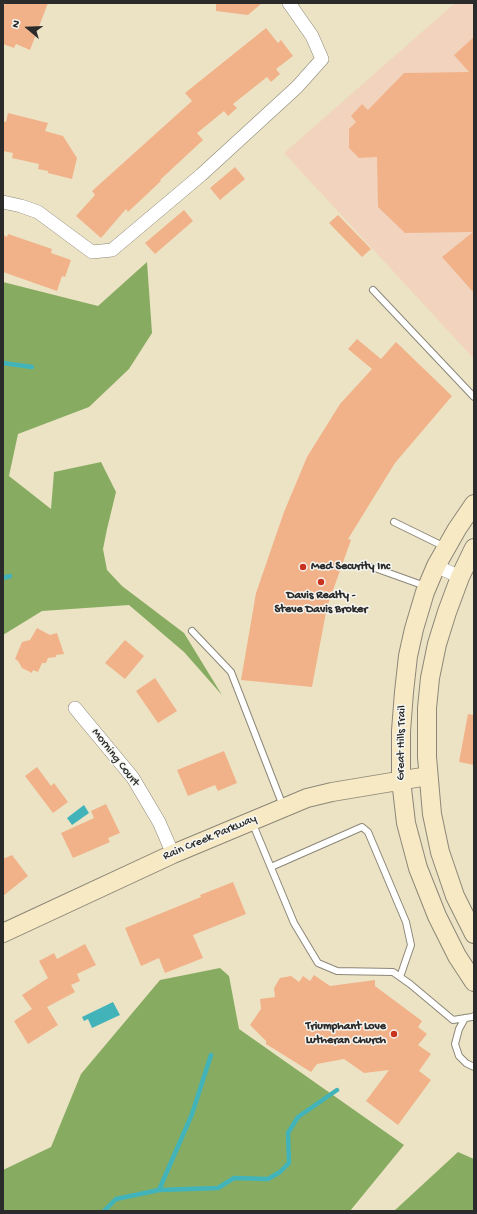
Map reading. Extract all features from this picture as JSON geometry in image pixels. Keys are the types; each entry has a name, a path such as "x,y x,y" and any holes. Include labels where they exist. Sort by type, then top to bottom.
{"street":[{"path":"3,202 38,212 92,252 112,250 201,175 297,87 322,59 312,36 289,3"},
{"name":"Great Hills Trail","path":"474,504 457,529 436,566 427,587 414,629 408,656 404,692 401,780 406,823 418,868 437,916 457,956 474,982"},
{"name":"Great Hills Trail","path":"474,548 460,577 437,644 430,678 427,708 428,776 432,814 440,852 455,896 474,934"},
{"path":"436,566 460,577"},
{"name":"Morning Court","path":"75,708 133,778 159,822 173,854"},
{"name":"Rain Creek Parkway","path":"3,933 173,854 307,798 332,792 428,776"}],"lane":[{"path":"373,290 474,397"},
{"path":"394,522 447,547"},
{"path":"372,567 427,587"},
{"path":"192,631 231,672 283,807"},
{"path":"251,821 294,923 318,963 337,971 393,972 410,984 453,1020 474,1016"},
{"path":"271,867 362,828 368,832 406,922 411,945 400,977"},
{"path":"465,1018 459,1029 455,1044 459,1056 466,1063 474,1067"}],"shaded area":[{"path":"455,3 474,3 474,359 284,153"}],"green space":[{"path":"147,262 152,333 129,369 89,407 18,434 9,476 51,509 54,472 101,462 116,492 103,549 107,570 122,586 184,633 222,695 184,652 129,605 42,611 3,635 3,282 98,306"},
{"path":"220,968 229,976 239,1029 404,1145 350,1211 3,1211 3,1170 51,1147 81,1074 160,980"},
{"path":"458,1152 474,1159 474,1211 394,1211"}],"water":[{"path":"84,805 89,813 72,825 67,818"},
{"path":"113,1002 120,1015 92,1028 88,1019 84,1021 82,1017"}],"building":[{"path":"5,3 48,3 30,50 16,44 14,48 3,44 3,9"},
{"path":"216,3 262,3 248,15 216,11"},
{"path":"266,28 278,43 281,40 293,56 276,69 280,74 271,82 267,77 233,104 237,108 228,116 224,111 197,133 203,140 128,212 126,209 101,238 76,216 95,195 92,191 192,101 185,93"},
{"path":"474,37 474,293 442,257 473,232 405,233 378,207 377,157 359,158 349,148 349,129 356,122 351,116 362,104 368,110 404,73 469,72 454,55"},
{"path":"8,113 48,123 45,131 63,136 77,158 72,179 38,169 39,164 12,158 13,153 3,151 3,121 6,122"},
{"path":"235,167 245,179 220,200 210,188"},
{"path":"184,210 193,221 155,254 145,243"},
{"path":"338,215 371,249 362,257 329,223"},
{"path":"8,234 52,249 51,253 71,260 65,277 62,276 57,291 3,272 3,235 7,237"},
{"path":"357,339 381,359 396,342 452,396 395,463 348,539 351,540 327,607 312,687 241,680 256,593 284,512 307,457 340,404 372,369 348,349"},
{"path":"37,628 50,635 57,633 64,654 48,658 46,663 42,663 38,672 33,670 32,673 22,668 15,659 22,642 30,640"},
{"path":"125,640 144,656 125,679 105,663"},
{"path":"155,678 177,711 158,723 136,691"},
{"path":"468,714 474,715 474,765 459,762"},
{"path":"224,751 237,783 218,791 215,785 188,796 177,770"},
{"path":"37,767 51,786 54,783 68,802 53,813 25,776"},
{"path":"106,804 120,833 108,838 110,842 73,858 61,833 94,818 91,811"},
{"path":"12,855 28,876 3,896 3,859"},
{"path":"233,882 246,914 193,935 203,958 165,973 159,958 141,966 125,928 201,897 200,895"},
{"path":"85,944 96,965 77,974 80,981 71,985 75,992 47,1007 58,1025 28,1044 14,1021 32,1009 22,995 48,978 39,961 54,953 57,959"},
{"path":"314,975 330,986 375,980 375,986 422,1021 418,1027 427,1034 418,1045 431,1054 419,1071 431,1080 398,1125 366,1101 389,1070 364,1073 344,1059 317,1064 311,1072 266,1044 266,1041 250,1025 261,1009 260,999 275,997 274,988 280,978 291,976 299,982 303,976 310,981"}],"waterway":[{"path":"3,363 32,367"},
{"path":"3,578 10,576"},
{"path":"159,1190 192,1114 211,1055"},
{"path":"104,1211 116,1199 159,1190 218,1188 234,1178 268,1179 280,1172 289,1163 288,1133 298,1117 337,1090"}],"place":[{"name":"Med Security Inc","path":"303,567"},
{"name":"Davis Realty - Steve Davis Broker","path":"321,582"},
{"name":"Triumphant Love Lutheran Church","path":"394,1034"}]}
